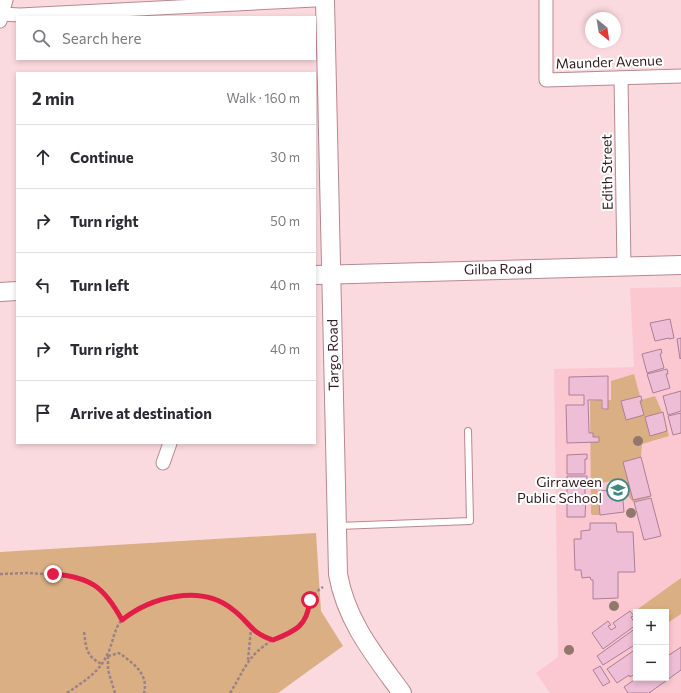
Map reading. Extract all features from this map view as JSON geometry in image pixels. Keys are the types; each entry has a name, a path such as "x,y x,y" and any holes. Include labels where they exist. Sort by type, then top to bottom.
{"street":[{"path":"6,0 1,18 20,15 315,0"},
{"name":"Targo Road","path":"325,0 323,274 337,526 338,574 348,612 367,644 402,693"},
{"name":"Maunder Avenue","path":"546,0 546,80 681,76"},
{"name":"Edith Street","path":"621,78 624,266"},
{"name":"Gilba Road","path":"323,274 681,265"},
{"path":"0,292 16,291"},
{"path":"163,463 170,444"}],"lane":[{"path":"337,526 470,521 468,431"}],"path":[{"path":"0,574 28,573 75,576 94,585 111,600 122,620"},
{"path":"248,660 273,640 299,627 306,620 309,612 310,600 316,592 323,587"},
{"path":"67,693 88,679 102,664 108,655 122,620 131,613 148,604 178,596 197,595 212,598 232,609 251,628 262,636 273,640"},
{"path":"230,693 248,660 250,652 251,628"},
{"path":"84,632 86,648 93,660 102,664"},
{"path":"108,655 119,653 142,671 146,685 144,693"},
{"path":"108,655 108,670 115,693"}],"shaded area":[{"name":"Girraween Public School","path":"681,287 681,693 550,693 536,673 558,657 554,369 634,367 630,288"},
{"path":"634,374 641,400 655,396 662,412 669,436 642,444 641,457 650,497 633,502 624,491 610,481 603,483 597,490 600,515 592,515 590,401 601,400 602,410 608,409 608,400 611,400 611,381"},
{"path":"316,533 321,611 343,646 278,693 0,693 0,552"},
{"path":"681,578 681,614 669,622 669,609 638,609"}],"building":[{"path":"670,319 674,338 655,341 650,323"},
{"path":"681,338 681,358 680,359 677,339"},
{"path":"661,349 662,353 660,354 664,368 647,373 642,354"},
{"path":"667,369 668,374 666,374 670,388 653,393 647,374"},
{"path":"608,376 608,409 602,409 602,400 588,400 589,433 593,433 593,437 599,437 599,442 567,443 566,405 584,405 584,395 569,395 569,377"},
{"path":"681,391 681,411 668,415 663,396"},
{"path":"641,396 642,401 640,401 644,415 626,420 621,401"},
{"path":"663,412 667,431 650,436 645,417"},
{"path":"681,413 681,433 673,435 668,416"},
{"path":"587,454 587,459 585,459 585,474 567,474 567,455"},
{"path":"641,457 651,496 633,500 623,462"},
{"path":"567,476 587,476 587,480 585,480 585,495 567,496"},
{"path":"622,489 624,512 600,515 598,491"},
{"path":"586,497 585,517 567,517 567,498"},
{"path":"651,498 661,536 644,540 634,502"},
{"path":"590,523 616,523 617,532 633,532 635,572 618,572 618,598 593,599 593,580 591,580 590,577 582,578 581,570 575,570 574,539 581,539 581,531 590,530"},
{"path":"630,611 633,615 631,617 633,620 633,627 603,649 592,633 608,621 611,625 608,626 611,630 616,627 613,623"},
{"path":"633,630 633,646 603,665 597,656"},
{"path":"681,647 681,670 669,679 669,655"},
{"path":"633,651 633,675 630,677 629,675 617,683 607,669"},
{"path":"600,666 610,682 603,686 593,670"},
{"path":"633,681 666,681 649,693 628,693 624,687"}],"place":[{"name":"Girraween Public School","path":"618,490"}],"route":[{"path":"53,574 75,576 94,585 111,600 122,620 131,613 148,604 178,596 197,595 212,598 232,609 253,631 273,640 291,633 306,620 309,612 310,600"}]}
